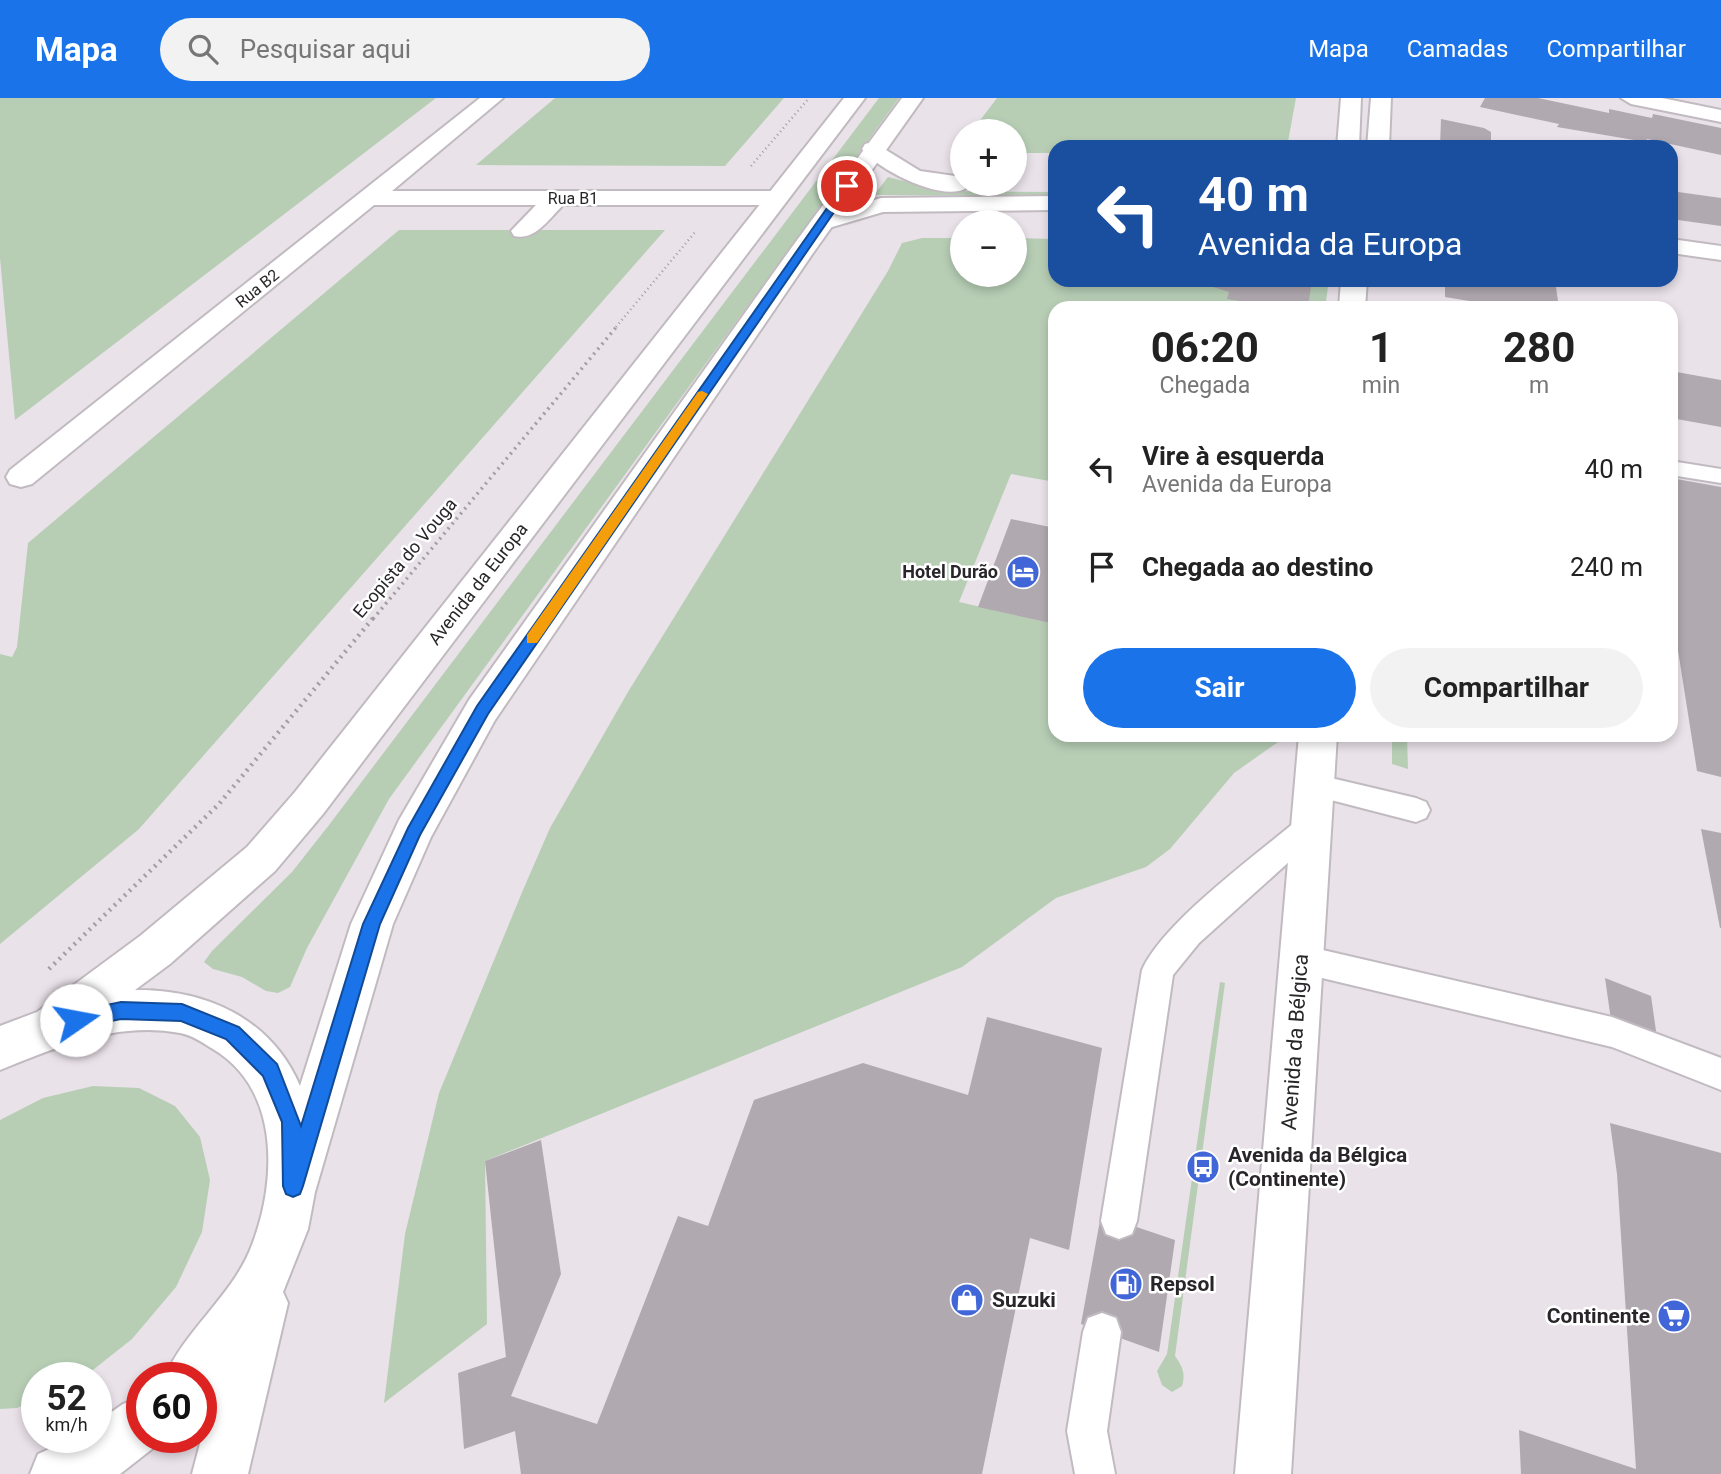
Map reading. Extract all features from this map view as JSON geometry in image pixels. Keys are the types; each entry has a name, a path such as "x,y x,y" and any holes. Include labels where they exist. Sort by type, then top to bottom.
{"main road":[{"name":"Rua B2","path":"21,477 493,98"},
{"name":"Avenida da Europa","path":"19,1037 155,950 261,859 309,803 855,98"},
{"path":"220,1474 293,1186 372,924 413,832 482,710 873,149 913,98"},
{"path":"1349,140 1352,98"},
{"path":"1378,140 1381,98"},
{"path":"1631,98 1721,117"},
{"path":"873,149 901,173 950,183"},
{"path":"1027,183 1048,184"},
{"name":"Rua B1","path":"369,198 776,198"},
{"path":"523,230 557,198"},
{"path":"822,223 881,205 1048,203"},
{"path":"1678,247 1721,253"},
{"name":"Avenida da Bélgica","path":"1263,1474 1318,742"},
{"path":"19,1037 121,1010 182,1013 233,1033 270,1070 292,1122 293,1186"},
{"path":"205,1362 232,1332 273,1259"},
{"path":"58,1474 99,1455 126,1435"}],"lane":[{"path":"1678,469 1721,476"},
{"path":"1119,1221 1158,970 1188,933 1313,805 1416,810"},
{"path":"1301,959 1612,1032 1721,1074"},
{"path":"1095,1474 1087,1431 1101,1332"}],"path":[{"name":"Ecopista do Vouga","path":"43,975 219,804 808,98"}],"green space":[{"path":"0,98 436,98 15,420 0,258"},
{"path":"555,98 784,98 725,166 476,165"},
{"path":"879,98 899,98 389,799 307,948 290,987 278,993 266,991 242,977 213,969 204,962 212,951 292,872 329,825"},
{"path":"997,98 1296,98 1288,140 1048,140 1048,153 1027,153 1027,119 981,119"},
{"path":"888,177 950,191 950,195 874,195"},
{"path":"1027,192 1048,192 1048,196 1027,196"},
{"path":"399,230 665,230 139,829 0,944 0,654 12,657 17,647 28,543"},
{"path":"922,238 950,238 950,287 1027,287 1027,238 1048,239 1048,287 1328,287 1326,301 1048,301 1048,481 1011,474 959,602 1048,622 1048,742 1278,742 1234,773 1170,849 1146,867 1056,898 962,967 485,1161 487,1324 384,1403 405,1234 439,1093 550,828 628,692 888,271 902,243"},
{"path":"1392,742 1407,742 1408,769 1392,764"},
{"path":"1220,982 1225,983 1175,1356 1184,1377 1182,1386 1172,1392 1162,1385 1157,1371 1167,1354"},
{"path":"93,1086 139,1088 175,1106 200,1137 210,1180 202,1232 176,1287 132,1339 103,1362 21,1362 21,1406 0,1409 0,1120 43,1098"}],"building":[{"path":"1485,98 1538,98 1609,113 1609,109 1652,118 1653,114 1721,128 1721,155 1678,146 1678,140 1634,140 1557,127 1559,124 1480,107"},
{"path":"1441,119 1484,128 1491,132 1491,140 1440,140"},
{"path":"1678,192 1721,198 1721,226 1678,220"},
{"path":"1213,287 1311,287 1309,301 1239,301 1227,299 1229,292"},
{"path":"1445,287 1556,287 1558,301 1469,301 1445,297"},
{"path":"1678,372 1721,380 1721,427 1678,419"},
{"path":"1678,479 1721,487 1721,777 1697,771 1678,650"},
{"name":"Hotel Durão","path":"1011,519 1048,527 1048,622 978,607"},
{"path":"1701,829 1721,833 1721,928 1720,928"},
{"path":"1605,978 1651,996 1658,1045 1612,1027"},
{"path":"987,1017 1102,1048 1069,1250 1030,1238 982,1474 521,1474 515,1431 464,1449 458,1373 506,1357 485,1161 541,1140 561,1274 511,1396 597,1424 678,1216 708,1226 754,1100 863,1063 968,1095"},
{"name":"Continente","path":"1610,1123 1721,1153 1721,1474 1521,1474 1519,1430 1636,1469 1617,1174"},
{"path":"1101,1215 1175,1240 1159,1352 1081,1324"}],"slow traffic":[{"path":"532,639 702,394"}],"place":[{"name":"Hotel Durão","path":"1023,572"},
{"name":"Avenida da Bélgica (Continente)","path":"1203,1167"},
{"name":"Repsol","path":"1126,1284"},
{"name":"Suzuki","path":"967,1300"},
{"name":"Continente","path":"1674,1316"}],"route":[{"path":"76,1020 121,1010 182,1013 233,1033 270,1070 292,1122 293,1186 372,924 413,832 482,710 847,186"}]}
